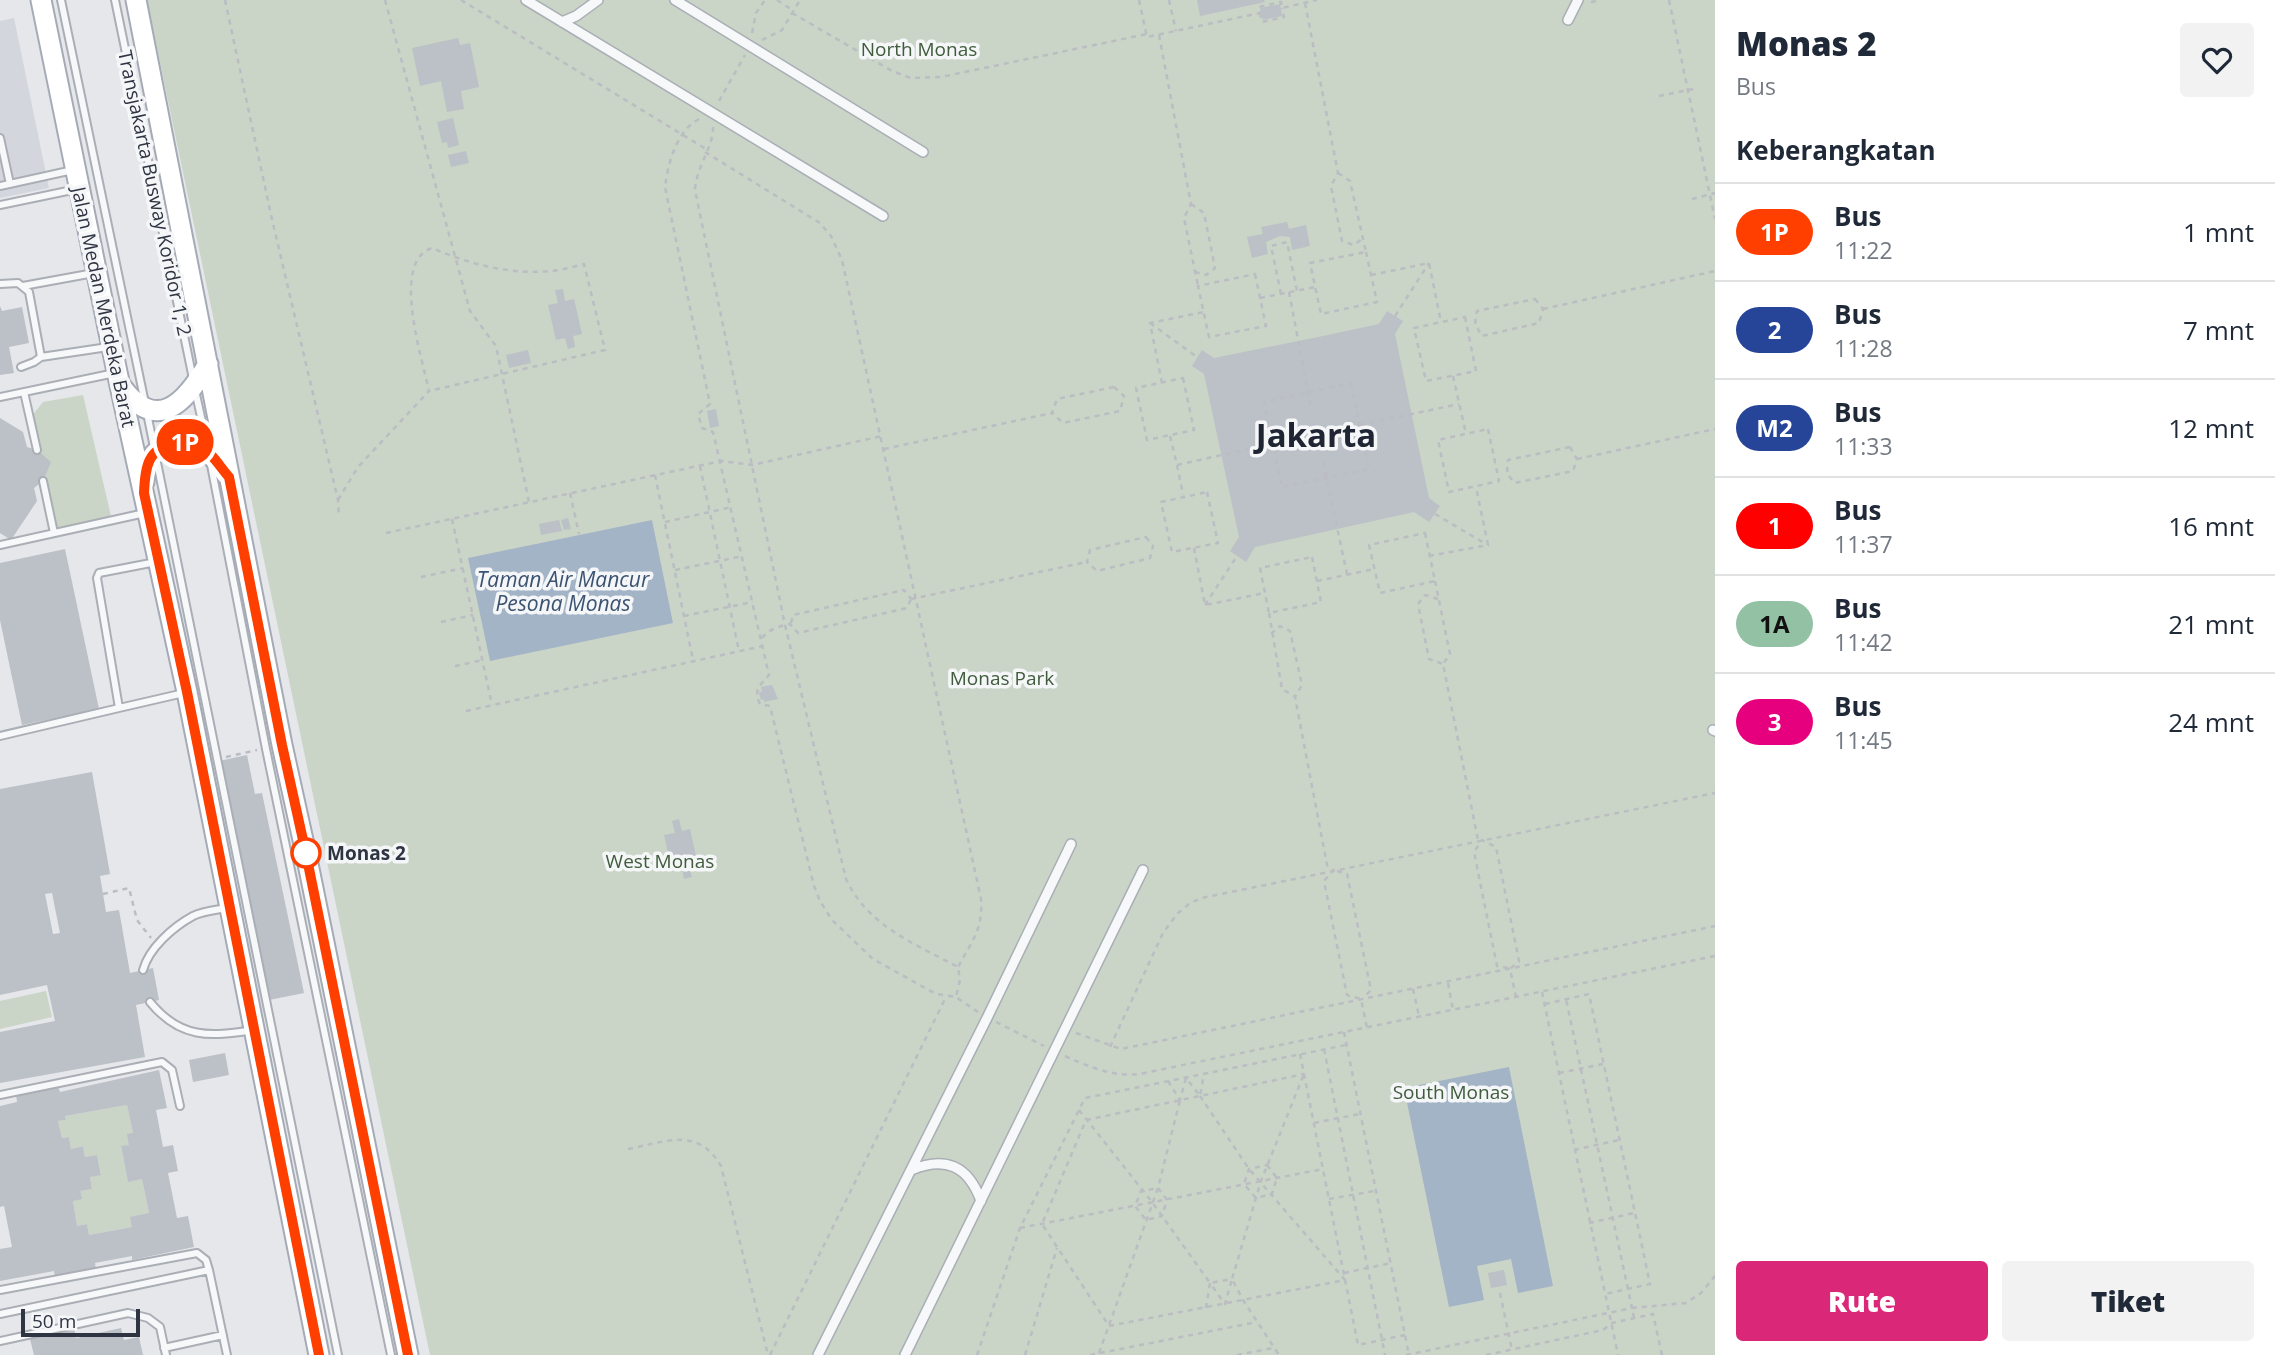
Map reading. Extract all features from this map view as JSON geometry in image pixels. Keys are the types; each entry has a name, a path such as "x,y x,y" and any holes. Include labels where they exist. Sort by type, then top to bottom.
{"main road":[{"name":"Jalan Medan Merdeka Barat","path":"41,0 187,692 228,907 321,1355"},
{"path":"136,0 282,745 408,1355"},
{"path":"119,379 131,400 146,409 168,408 182,401 195,387 208,364"},
{"path":"146,503 145,472 155,451 172,443 188,441 199,445 229,477"}],"street":[{"path":"526,0 883,216"},
{"path":"562,22 576,16 598,0"},
{"path":"675,0 923,152"},
{"path":"1568,20 1578,0"},
{"path":"818,1355 1071,844"},
{"path":"905,1355 1143,870"},
{"path":"911,1170 936,1162 951,1165 973,1183 981,1201"}],"lane":[{"path":"61,0 216,759 321,1355"},
{"name":"Transjakarta Busway Koridor 1, 2","path":"115,0 391,1355"},
{"path":"0,138 10,184"},
{"path":"0,186 77,179"},
{"path":"0,205 77,179"},
{"path":"23,286 97,272"},
{"path":"0,284 14,282 29,292 41,357"},
{"path":"21,367 41,357 113,346"},
{"path":"0,397 119,379"},
{"path":"24,392 37,450"},
{"path":"43,481 54,533"},
{"path":"0,545 54,533 146,503"},
{"path":"119,708 97,578 99,573 158,562"},
{"path":"0,736 187,692"},
{"path":"143,970 146,961 177,927 195,915 228,907"},
{"path":"150,1002 178,1028 208,1034 255,1029"},
{"path":"0,1095 162,1062 172,1070 180,1106"},
{"path":"0,1290 197,1253 206,1260 209,1270 227,1355"},
{"path":"0,1314 209,1270"},
{"path":"0,1341 128,1313 148,1318 160,1327 165,1351 223,1335"}],"path":[{"path":"225,0 271,215 338,499 339,517"},
{"path":"385,0 470,311 496,346 529,502"},
{"path":"461,0 683,135 820,223 838,250 846,275 981,899 982,918 958,967 960,980 956,997"},
{"path":"765,0 756,13 750,46 712,113 713,136 698,171 695,190 785,625 846,879 864,908 890,930 958,967"},
{"path":"778,0 793,12 892,71 911,78 941,77 1147,34"},
{"path":"750,46 782,30 800,0"},
{"path":"1139,0 1147,37 1260,12"},
{"path":"1169,0 1176,31"},
{"path":"1282,8 1297,2 1317,0"},
{"path":"1669,0 1715,219"},
{"path":"1281,2 1284,18 1262,22 1260,12 1259,7 1281,2"},
{"path":"1305,3 1338,173 1331,186 1342,241 1354,245 1363,238"},
{"path":"1158,35 1191,204 1184,218 1195,272 1198,286 1204,312 1209,337 1266,326 1255,274 1198,286"},
{"path":"1659,96 1698,88"},
{"path":"712,113 693,122 683,135 672,155 665,187 710,404 698,414 702,428 713,432 721,461 769,675 758,686 757,698 760,704 770,706 814,886 832,920 873,959 936,994 956,997 987,1018 1055,1052 1103,1072 1124,1076 1715,956"},
{"path":"1338,173 1350,181 1366,251 1377,302 1321,314 1310,263 1366,251"},
{"path":"1692,198 1715,194"},
{"path":"1191,204 1204,213 1215,268 1206,275 1195,272"},
{"path":"1281,294 1271,246 1287,242 1297,290"},
{"path":"338,499 358,467 429,391 606,350 584,264 550,271 503,270 457,258 432,248 425,250 415,262 410,298 429,391"},
{"path":"1371,275 1429,263"},
{"path":"1395,316 1429,263"},
{"path":"1429,263 1441,322"},
{"path":"1543,309 1715,271"},
{"path":"1260,298 1315,287"},
{"path":"1289,292 1311,408"},
{"path":"1535,299 1543,309 1539,323 1482,336 1475,324 1477,311 1535,299"},
{"path":"1150,323 1204,312"},
{"path":"1465,317 1476,371 1453,376 1426,382 1414,328 1465,317"},
{"path":"1150,323 1198,357"},
{"path":"1150,323 1162,383"},
{"path":"1453,376 1466,434"},
{"path":"1183,378 1194,430 1147,440 1136,388 1162,383 1183,378"},
{"path":"1350,383 1369,468 1282,487 1264,402 1308,392 1350,383"},
{"path":"1114,387 1124,396 1120,411 1063,423 1052,413 1057,399 1114,387"},
{"path":"1360,426 1459,404"},
{"path":"884,449 1052,413"},
{"path":"1488,429 1499,481 1449,492 1438,440 1466,434 1488,429"},
{"path":"1577,459 1715,429"},
{"path":"386,533 700,465 721,461 752,465 881,436"},
{"path":"1170,436 1184,497"},
{"path":"1177,464 1273,444"},
{"path":"1570,447 1577,459 1573,471 1515,484 1507,474 1508,460 1520,457 1570,447"},
{"path":"1323,463 1347,574"},
{"path":"700,465 739,651"},
{"path":"655,475 694,661"},
{"path":"1476,487 1488,545"},
{"path":"1207,492 1218,543 1194,548 1172,552 1161,502 1207,492"},
{"path":"570,493 579,534"},
{"path":"664,522 732,507"},
{"path":"1435,514 1488,545"},
{"path":"452,519 492,705"},
{"path":"1435,581 1380,593 1369,545 1425,533 1429,556 1435,581 1450,654 1443,664 1480,841 1474,852 1497,966 1510,969"},
{"path":"1146,537 1153,545 1150,558 1097,571 1087,562 1090,550 1146,537"},
{"path":"1429,556 1488,545"},
{"path":"1194,548 1205,605"},
{"path":"675,570 743,556"},
{"path":"1205,605 1237,556"},
{"path":"1269,613 1321,602 1312,557 1260,568 1282,689 1295,697"},
{"path":"911,599 1087,562"},
{"path":"421,577 463,568"},
{"path":"1317,581 1374,569"},
{"path":"790,624 793,615 904,590 911,599"},
{"path":"1205,605 1265,593"},
{"path":"1438,599 1425,595 1418,604 1429,659 1443,664"},
{"path":"790,624 799,633 907,608 911,599"},
{"path":"684,616 753,602"},
{"path":"441,622 473,615"},
{"path":"762,638 767,632 790,624"},
{"path":"1271,634 1280,626 1290,631 1302,685 1295,697 1328,871"},
{"path":"466,711 763,646"},
{"path":"455,666 483,660"},
{"path":"216,759 266,749"},
{"path":"1110,1047 1163,933 1177,914 1201,898 1715,793"},
{"path":"1480,841 1496,847 1519,961 1510,969"},
{"path":"1334,869 1324,881 1347,995 1361,999"},
{"path":"1334,869 1347,874 1371,990 1361,999"},
{"path":"103,894 129,888 137,920 158,946"},
{"path":"1066,1029 1121,1049 1715,926"},
{"path":"1510,969 1516,997"},
{"path":"1447,982 1453,1010"},
{"path":"1413,989 1419,1017"},
{"path":"1542,992 1618,1355"},
{"path":"1545,1004 1589,994 1650,1284 1605,1294"},
{"path":"769,1355 946,996"},
{"path":"1361,999 1367,1028"},
{"path":"1566,999 1634,1318"},
{"path":"1344,1032 1408,1355 1632,1308 1686,1303 1701,1293 1715,1276"},
{"path":"977,1355 1020,1228 1086,1098 1346,1045"},
{"path":"1324,1049 1385,1355"},
{"path":"1300,1054 1358,1345 1405,1335"},
{"path":"1559,1073 1604,1064"},
{"path":"1200,1096 1204,1074"},
{"path":"1086,1120 1304,1074"},
{"path":"1225,1304 1261,1181 1304,1074"},
{"path":"1186,1077 1249,1169 1345,1280"},
{"path":"1099,1353 1157,1188 1186,1077"},
{"path":"1168,1081 1180,1100"},
{"path":"1079,1110 1140,1191 1152,1202 1225,1304"},
{"path":"1314,1124 1360,1114"},
{"path":"1042,1224 1086,1120"},
{"path":"628,1149 684,1138 705,1147 715,1155 721,1166 769,1355"},
{"path":"1574,1150 1619,1140"},
{"path":"1249,1169 1267,1165"},
{"path":"1267,1165 1277,1178"},
{"path":"1244,1184 1249,1169"},
{"path":"1020,1228 1323,1169"},
{"path":"1272,1194 1277,1178"},
{"path":"1244,1184 1256,1198"},
{"path":"1140,1191 1157,1188"},
{"path":"1157,1188 1167,1200"},
{"path":"1329,1199 1376,1190"},
{"path":"1135,1206 1140,1191"},
{"path":"1256,1198 1272,1194"},
{"path":"1162,1216 1167,1200"},
{"path":"1135,1206 1146,1220"},
{"path":"1590,1223 1635,1213"},
{"path":"1146,1220 1162,1216"},
{"path":"1042,1224 1109,1326"},
{"path":"1025,1355 1057,1248"},
{"path":"1344,1273 1391,1264"},
{"path":"1210,1283 1232,1279"},
{"path":"1232,1279 1279,1355"},
{"path":"1109,1326 1345,1280"},
{"path":"1206,1308 1210,1283"},
{"path":"1500,1293 1512,1350"},
{"path":"1486,1355 1603,1330 1612,1323 1653,1314 1662,1355"},
{"path":"1090,1355 1257,1322"},
{"path":"1237,1355 1273,1348"}],"shaded area":[{"path":"14,18 49,188 0,198 0,21"}],"green space":[{"name":"Monas Park","path":"147,0 1715,0 1715,1355 430,1355"},
{"path":"83,395 113,525 65,534 53,523 31,417 43,402"},
{"path":"46,991 52,1017 0,1029 0,1001"},
{"path":"127,1105 133,1133 129,1145 121,1147 128,1181 142,1179 149,1213 132,1227 89,1235 87,1224 77,1226 73,1201 80,1191 92,1189 90,1177 101,1174 97,1155 85,1157 83,1146 71,1149 69,1137 62,1138 58,1121 66,1120 65,1116"}],"water":[{"name":"Taman Air Mancur Pesona Monas","path":"652,520 673,623 490,661 468,558"},
{"path":"1509,1067 1553,1286 1518,1293 1511,1259 1477,1266 1484,1300 1449,1307 1404,1088"}],"building":[{"path":"1197,0 1264,0 1265,2 1200,16"},
{"path":"1280,4 1282,16 1263,20 1260,8"},
{"path":"458,38 460,45 470,43 479,87 461,91 464,109 447,112 441,81 420,86 412,48"},
{"path":"453,118 459,145 448,148 447,142 442,143 437,122"},
{"path":"466,151 469,163 451,167 448,155"},
{"path":"1287,222 1289,229 1306,225 1310,246 1292,250 1290,237 1280,236 1266,242 1268,254 1252,258 1247,237 1263,234 1261,227"},
{"path":"563,289 565,301 574,299 582,334 573,336 575,347 568,349 565,338 556,340 548,305 558,303 555,290"},
{"path":"0,306 2,311 22,307 29,343 9,347 14,373 0,375"},
{"path":"1387,311 1403,321 1395,334 1429,498 1440,506 1429,522 1414,512 1255,547 1246,562 1230,551 1239,537 1204,374 1192,366 1202,350 1214,358 1323,336 1379,324"},
{"path":"528,350 531,363 509,368 506,355"},
{"path":"716,409 719,426 710,428 707,411"},
{"path":"0,418 23,432 27,447 37,450 51,462 43,481 34,488 37,501 11,540 0,533"},
{"path":"568,518 571,529 564,530 561,520"},
{"path":"559,520 562,531 541,535 539,524"},
{"path":"65,549 99,709 22,725 0,620 0,563"},
{"path":"772,685 778,699 764,702 759,692 762,692 761,687"},
{"path":"247,755 255,794 262,793 304,993 269,1000 219,761"},
{"path":"92,772 110,874 100,876 106,912 119,910 130,973 153,968 159,1000 136,1005 145,1057 0,1083 0,1032 55,1021 47,985 0,995 0,789","holes":["52,893 60,933 53,934 45,894"]},
{"path":"679,819 682,831 690,829 698,865 689,867 692,877 684,879 682,868 672,870 664,835 675,833 672,821"},
{"path":"225,1053 229,1075 193,1082 189,1060"},
{"path":"159,1070 167,1108 156,1110 163,1147 173,1145 178,1171 168,1173 177,1218 188,1216 194,1247 132,1260 132,1256 95,1263 96,1269 55,1277 54,1271 0,1281 0,1249 12,1247 4,1206 0,1207 0,1106 17,1102 16,1094 58,1086 60,1092","holes":["127,1105 133,1133 127,1134 129,1145 121,1146 128,1182 142,1179 149,1213 130,1217 132,1227 89,1235 87,1224 77,1226 73,1201 82,1199 80,1191 92,1189 90,1177 101,1175 97,1155 85,1157 83,1146 71,1149 69,1137 62,1138 58,1121 66,1120 65,1116"]},
{"path":"1504,1270 1507,1285 1491,1288 1488,1273"},
{"path":"74,1327 76,1338 121,1328 124,1340 139,1337 143,1355 34,1355 30,1339"}],"bus line":[{"name":"1P","path":"319,1355 267,1086 144,493 145,472 149,460 155,451 172,443 188,441 199,445 229,477 408,1355"}],"place":[{"name":"Monas 2","path":"306,853"}],"district":[{"name":"Jakarta","path":"1316,435"}],"park label":[{"name":"North Monas","path":"919,49"},
{"name":"West Monas","path":"660,861"},
{"name":"South Monas","path":"1451,1092"}]}
